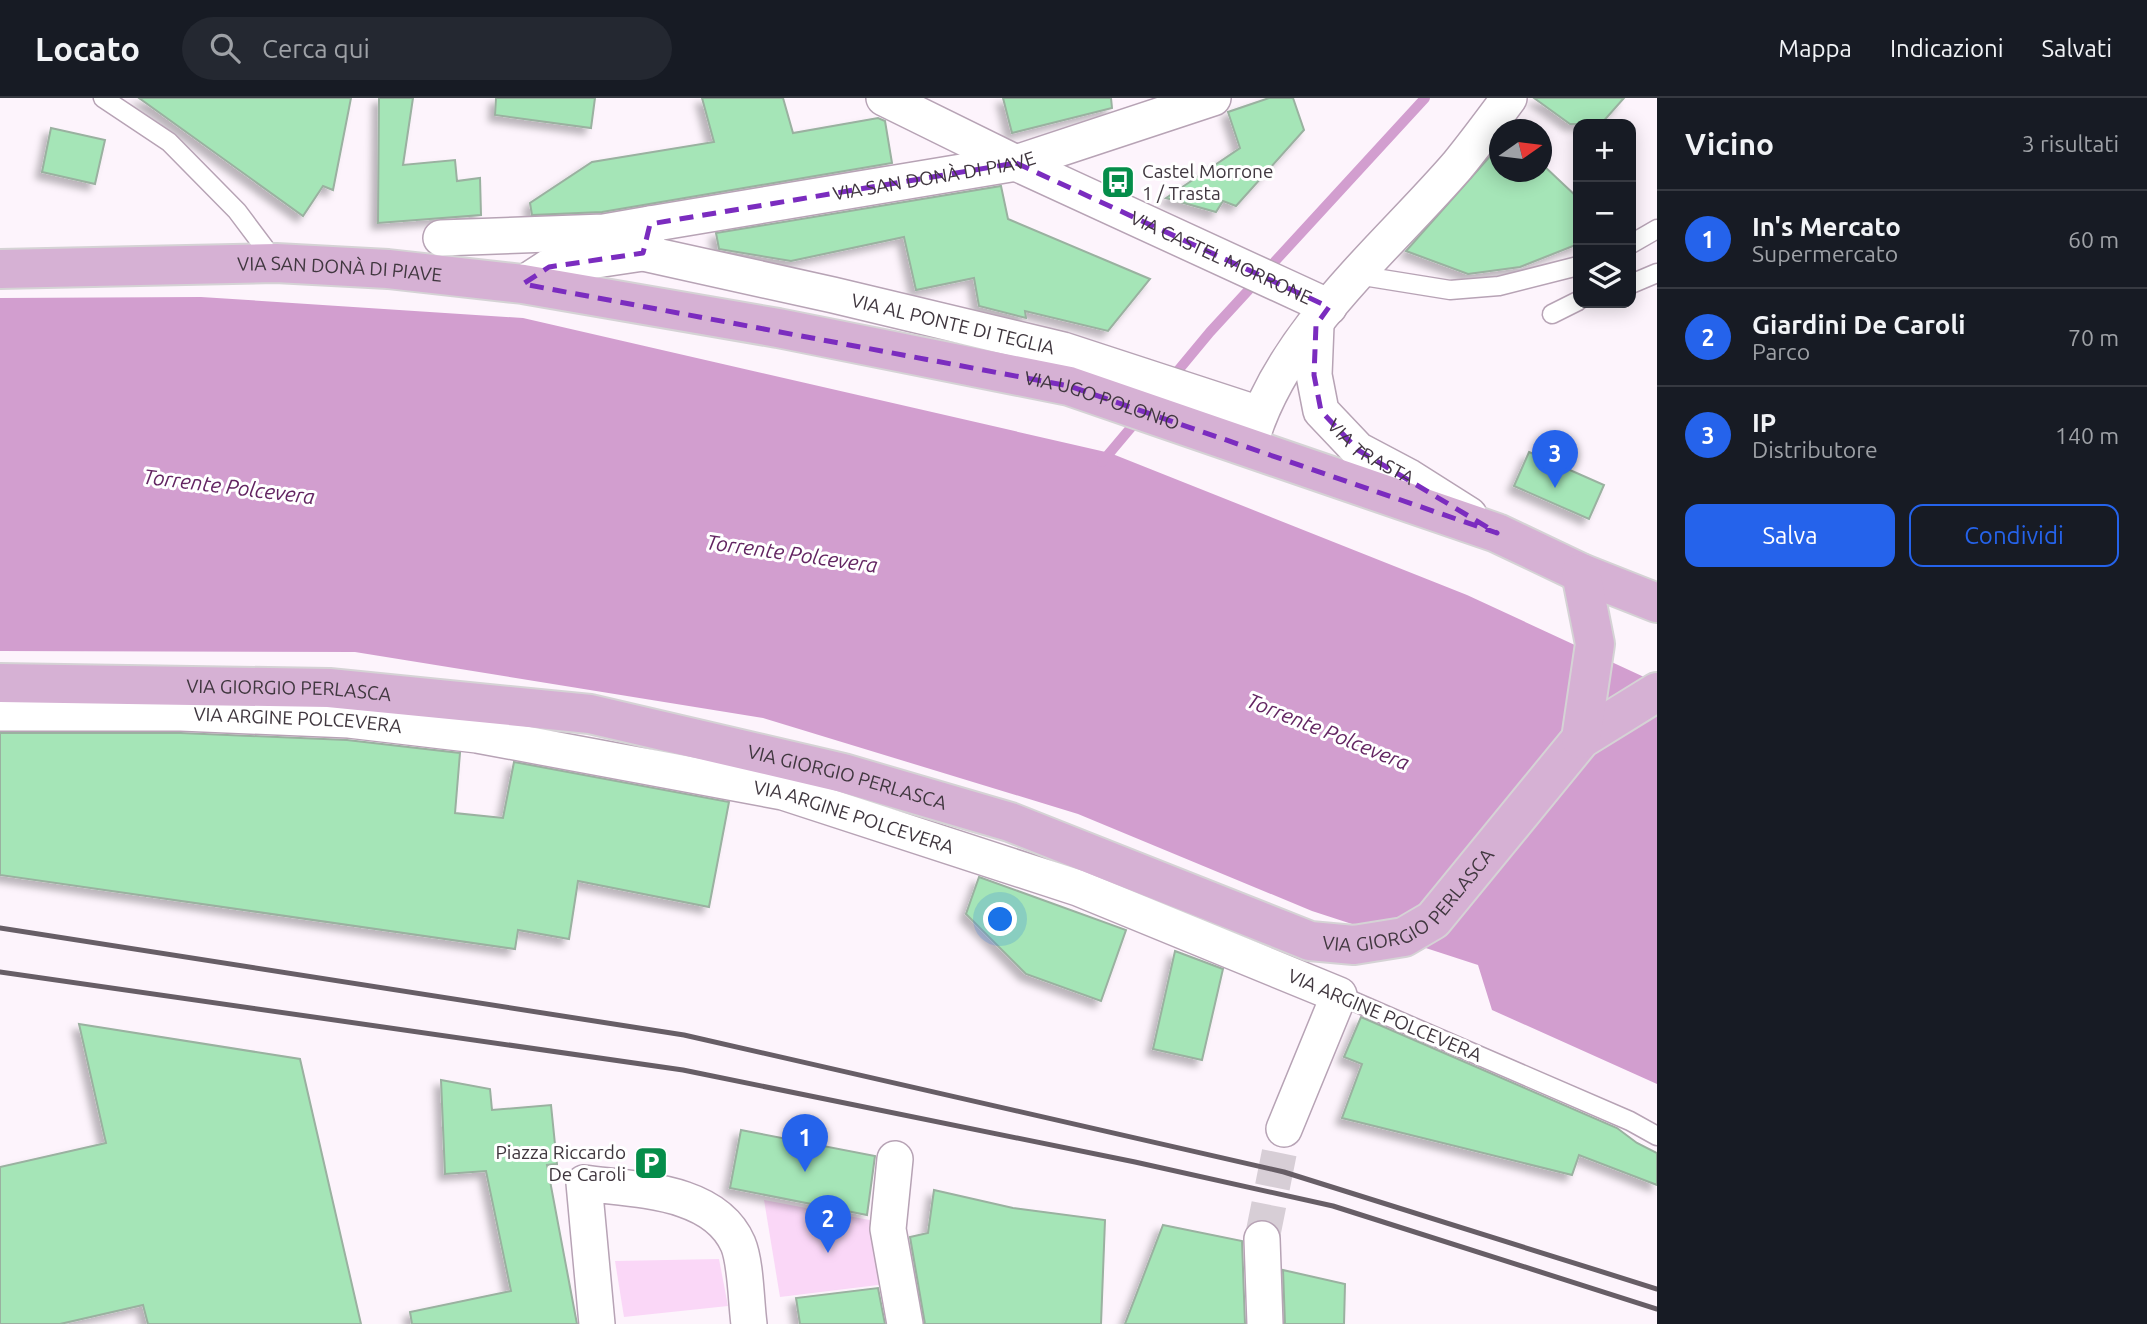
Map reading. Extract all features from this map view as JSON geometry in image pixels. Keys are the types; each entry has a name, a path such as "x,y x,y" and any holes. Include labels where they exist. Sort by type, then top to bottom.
{"main road":[{"name":"VIA SAN DONÀ DI PIAVE","path":"0,268 276,263 388,269 523,284"},
{"name":"VIA UGO POLONIO","path":"523,284 778,328 1069,386 1110,383 1239,426 1497,533 1585,586 1657,603"},
{"path":"1581,739 1595,644 1585,586"},
{"name":"VIA GIORGIO PERLASCA","path":"0,683 329,688 590,714 843,773 1010,822 1310,941 1354,945 1404,937 1433,920 1581,739 1657,692"}],"street":[{"name":"VIA CASTEL MORRONE","path":"884,98 1211,254 1318,310"},
{"name":"VIA SAN DONÀ DI PIAVE","path":"523,284 549,267 647,239 1016,163 1163,105 1213,98"},
{"path":"1239,426 1270,389 1318,310 1357,275 1457,165 1509,98"},
{"name":"VIA SAN DONÀ DI PIAVE","path":"441,238 604,232 647,239"},
{"name":"VIA AL PONTE DI TEGLIA","path":"647,239 860,301 1063,350 1110,383"},
{"name":"VIA TRASTA","path":"1318,310 1314,374 1321,411 1358,450 1409,477 1497,533"},
{"name":"VIA ARGINE POLCEVERA","path":"0,713 181,713 349,720 489,737 783,792 1078,888 1339,995"},
{"path":"1284,1129 1339,995"},
{"path":"895,1159 888,1229 905,1324"},
{"path":"597,1324 584,1183 674,1196 703,1208 727,1225 739,1246 749,1324"},
{"path":"1262,1239 1265,1324"}],"lane":[{"path":"103,98 169,142 237,211 276,263"},
{"path":"1636,241 1657,229"},
{"path":"1357,275 1450,290 1499,286 1573,267"},
{"path":"1636,282 1657,273"},
{"path":"1552,314 1573,304"},
{"name":"VIA ARGINE POLCEVERA","path":"1339,995 1630,1121 1657,1136"}],"highlighted area":[{"path":"1016,163 1329,307 1316,325 1314,375 1321,411 1358,450 1497,533 1069,386 523,284 549,267 643,253 650,224"}],"shaded area":[{"path":"764,1200 880,1222 886,1284 780,1297"},
{"path":"719,1259 728,1306 624,1317 615,1261"}],"water":[{"name":"Torrente Polcevera","path":"201,297 523,318 1110,453 1467,595 1657,683 1657,1084 1492,1010 1478,965 1312,911 1078,814 763,718 355,652 0,651 0,298"}],"building":[{"path":"139,98 351,98 333,190 323,186 303,216"},
{"path":"379,98 413,98 403,165 455,160 457,181 480,178 481,215 378,223"},
{"path":"496,98 595,98 591,128 495,115"},
{"path":"702,98 783,98 793,133 878,118 885,121 892,163 602,212 532,215 530,203 592,162 714,142"},
{"path":"1003,98 1111,98 1112,108 1012,133"},
{"path":"1269,98 1293,98 1304,130 1236,206 1223,201 1216,212 1166,198 1240,148 1228,112"},
{"path":"1534,98 1624,98 1605,119 1573,119 1573,124"},
{"path":"51,128 105,140 95,184 42,172"},
{"path":"1489,157 1489,182 1552,182 1552,173 1573,193 1573,246 1520,267 1468,274 1406,251"},
{"path":"1001,186 1008,219 1150,279 1108,331 1025,311 1026,318 979,306 974,278 916,290 904,237 791,261 719,249 716,233"},
{"path":"1529,452 1604,485 1589,519 1514,486"},
{"path":"0,733 181,733 347,740 460,753 455,813 503,818 514,762 729,802 709,907 578,881 569,939 518,930 515,949 0,875"},
{"path":"979,877 1126,930 1101,1001 1026,974 966,914"},
{"path":"1175,951 1223,969 1202,1060 1153,1049"},
{"path":"1361,1017 1617,1128 1637,1143 1657,1153 1657,1185 1579,1155 1572,1175 1342,1118 1362,1064 1344,1057"},
{"path":"79,1024 300,1059 361,1324 148,1324 143,1305 60,1324 0,1324 0,1167 106,1143"},
{"path":"441,1080 490,1089 492,1110 551,1105 557,1164 547,1165 577,1324 412,1324 410,1312 511,1291 486,1171 445,1174"},
{"path":"741,1130 875,1156 867,1215 730,1188"},
{"path":"934,1190 1013,1208 1105,1220 1101,1324 925,1324 910,1237 928,1233"},
{"path":"1163,1225 1242,1241 1245,1324 1125,1324"},
{"path":"1283,1270 1345,1284 1344,1324 1285,1324"},
{"path":"878,1288 885,1324 800,1324 796,1298"}],"waterway":[{"path":"1171,379 1210,332 1425,98"},
{"path":"1102,462 1139,418"}],"tunnel":[{"path":"1262,1239 1284,1129"}],"railway":[{"path":"0,928 684,1035 1284,1172 1657,1289"},
{"path":"0,972 683,1070 1135,1162 1333,1206 1657,1309"}],"place":[{"name":"Castel Morrone 1 / Trasta","path":"1118,182"},
{"name":"IP","path":"1555,488"},
{"name":"Piazza Riccardo De Caroli","path":"651,1163"},
{"name":"In's Mercato","path":"805,1172"},
{"name":"Giardini De Caroli","path":"828,1253"}]}
